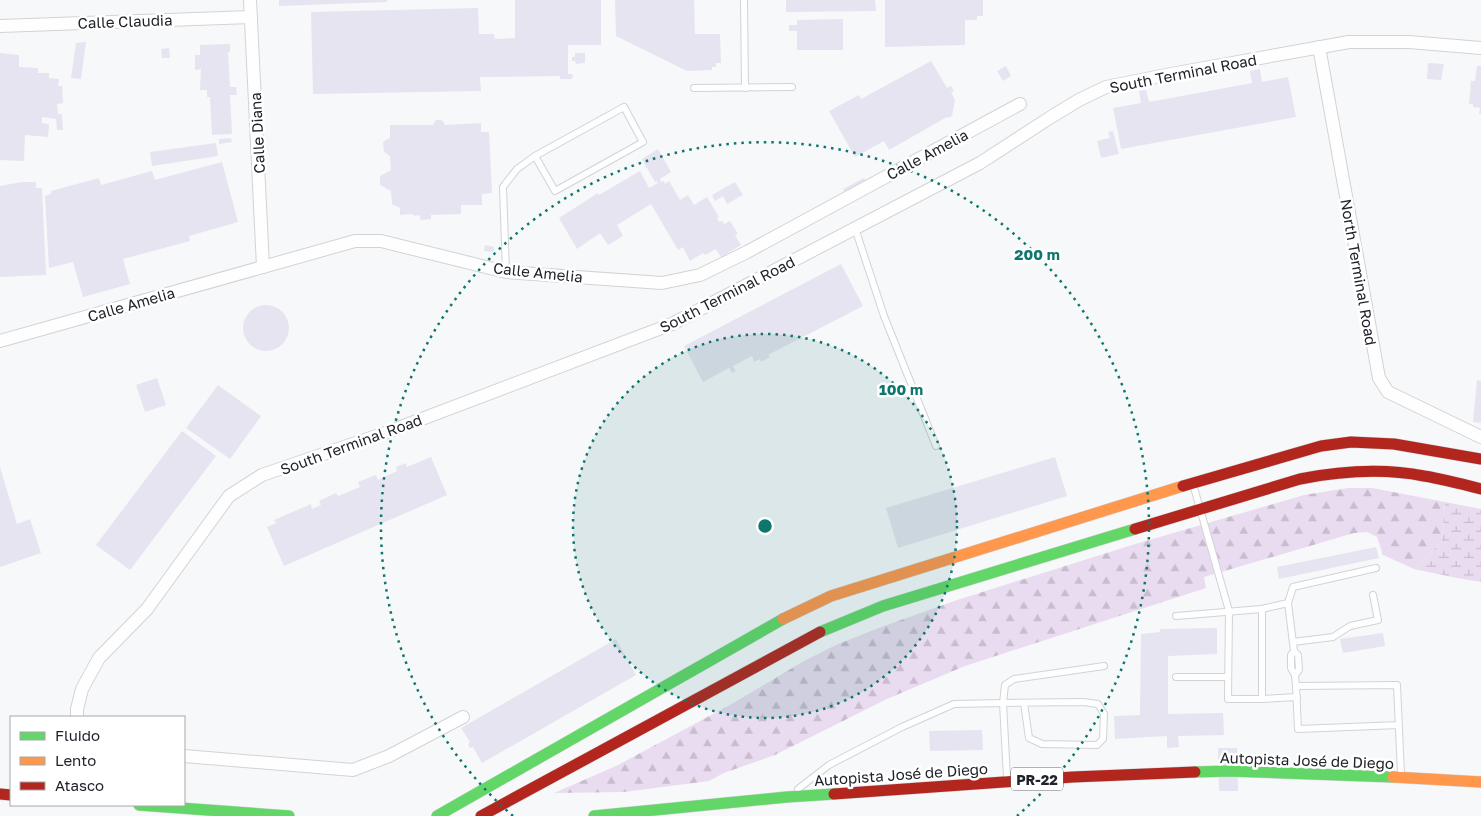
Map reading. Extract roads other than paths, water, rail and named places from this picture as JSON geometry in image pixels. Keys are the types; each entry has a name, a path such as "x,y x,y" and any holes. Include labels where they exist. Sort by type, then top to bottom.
{"main road":[{"path":"436,816 770,625 831,596 1192,483 1321,446 1351,442 1394,444 1481,460"},
{"path":"481,816 820,632 883,606 1300,479 1324,474 1355,471 1406,473 1481,489"},
{"name":"Autopista José de Diego","path":"594,816 787,797 1007,781 1229,771 1401,777 1481,782"},
{"path":"153,806 289,816"}],"street":[{"name":"Calle Diana","path":"250,0 263,267"},
{"name":"Calle Claudia","path":"0,26 251,17"},
{"name":"South Terminal Road","path":"77,716 82,689 98,658 147,609 229,496 262,476 385,433 672,324 980,163 1058,112 1106,88 1171,74 1349,42 1409,42 1481,48"},
{"name":"North Terminal Road","path":"1319,47 1379,378 1388,392 1481,436"},
{"name":"Calle Amelia","path":"0,341 355,241 381,242 506,272 662,283 700,275 747,252 1020,104"},
{"path":"185,756 352,770 389,756 463,717"}],"lane":[{"path":"744,0 745,88"},
{"path":"694,88 792,87"},
{"path":"506,272 504,187 517,169 535,156 624,107 643,142 555,192 535,156"},
{"path":"855,228 884,316 936,446"},
{"path":"1192,483 1202,510 1229,611 1228,699 1297,698"},
{"path":"1376,568 1293,587 1288,603 1294,651 1298,655 1299,670 1295,675 1298,729 1399,725"},
{"path":"1293,642 1333,637 1350,626 1378,620 1373,595"},
{"path":"1176,616 1262,609 1288,603"},
{"path":"1262,609 1262,699"},
{"path":"1007,781 1003,703 1005,685 1014,679 1104,666"},
{"path":"1176,677 1228,677"},
{"path":"1296,686 1397,685 1401,777"},
{"path":"787,797 829,765 902,727 954,704 1083,702 1098,704 1104,714 1103,739 1097,744 1042,744 1029,738 1024,703"}]}
